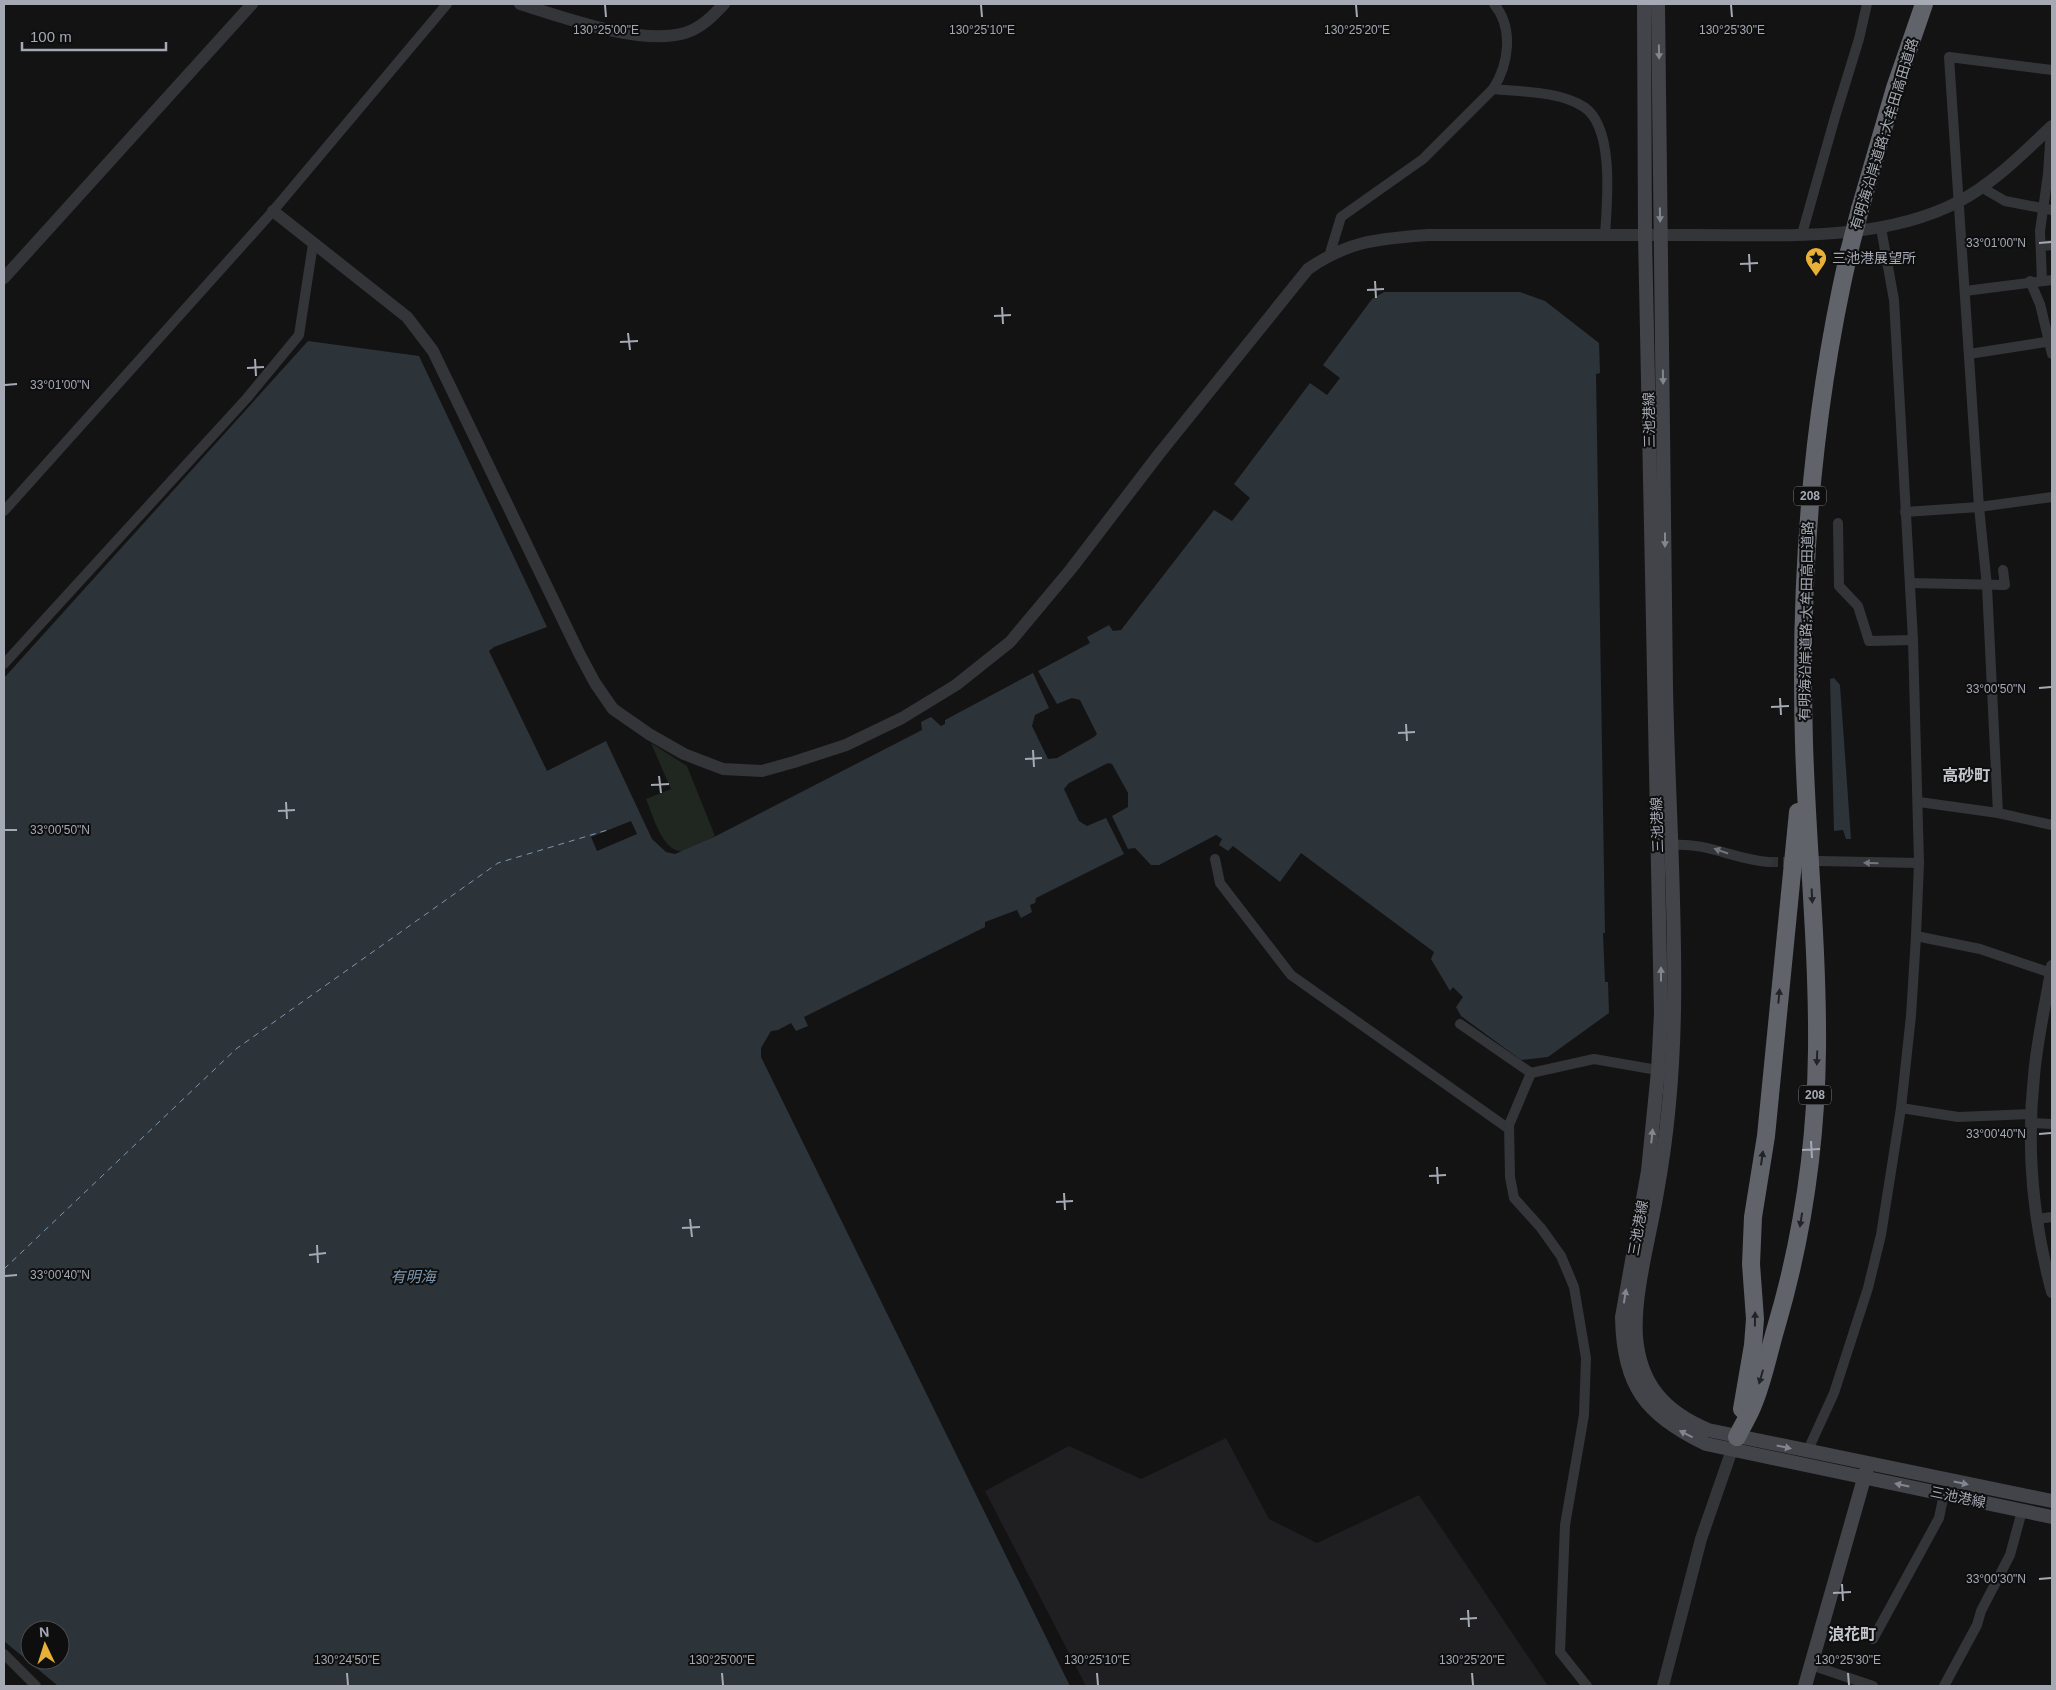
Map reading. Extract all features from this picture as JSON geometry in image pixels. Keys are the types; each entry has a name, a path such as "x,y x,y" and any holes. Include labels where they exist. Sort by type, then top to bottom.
{"highway":[{"name":"有明海沿岸道路;大牟田高田道路","path":"1804,742 1803,624 1811,489 1825,368 1860,209 1892,97 1924,4"},
{"name":"208","path":"1734,1443 1754,1345 1756,1319 1751,1239 1766,1136 1796,843 1804,742"},
{"name":"208","path":"1734,1443 1753,1405 1783,1304 1798,1236 1810,1160 1817,1041 1804,742"}],"main road":[{"name":"三池港線","path":"1644,4 1645,235 1655,768 1665,1071"},
{"name":"三池港線","path":"1658,4 1668,767 1674,969 1665,1071 1660,1174 1636,1316 1639,1357 1646,1377 1656,1394 1669,1408 1687,1421 1734,1443 1866,1471 2052,1501"},
{"name":"三池港線","path":"1734,1443 1807,1452 1944,1494 2052,1517"},
{"path":"1805,1686 1866,1471"}],"street":[{"path":"4,278 252,4"},
{"path":"4,511 273,211 447,4"},
{"path":"520,4 631,34 667,36 686,33 708,22 724,4"},
{"path":"1330,253 1341,217 1423,159 1498,82 1508,45 1506,24 1501,12 1494,4"},
{"path":"1802,234 1834,116 1860,39 1867,4"},
{"path":"1998,813 1987,586 1979,507 1950,57 2052,70"},
{"path":"1493,89 1556,97 1584,107 1597,123 1604,142 1608,191 1605,236"},
{"path":"273,211 407,317 434,351 579,653 595,683 613,708 649,734 703,763 723,769 762,771 846,744 902,718 956,685 1010,642 1071,569 1159,454 1308,269 1330,253 1376,239 1428,235 1802,234 1881,228 1928,215 1959,202 2008,167 2052,127"},
{"path":"1965,291 2030,281 2047,281 2040,231 2047,209 2052,127"},
{"path":"1981,187 2005,201 2047,209"},
{"path":"1807,1452 1834,1392 1868,1288 1881,1235 1901,1108 1911,1016 1916,936 1920,864 1913,640 1894,300 1881,228"},
{"path":"4,664 247,398 298,335 314,244"},
{"path":"2041,246 2052,245"},
{"path":"2030,281 2040,304 2052,354"},
{"path":"1969,354 2050,341"},
{"path":"1905,512 1979,507 2052,497"},
{"path":"1838,523 1839,586 1858,606 1870,641 1913,640"},
{"path":"1910,583 2005,585 2003,570"},
{"path":"1919,802 1998,813 2052,825"},
{"path":"1671,845 1689,844 1706,846 1746,860 1768,862"},
{"path":"1215,859 1220,883 1291,975 1509,1129"},
{"path":"1819,862 1920,864"},
{"path":"1916,936 1980,949 2052,970 2034,1075 2031,1118 2031,1172 2036,1219 2043,1258 2052,1292"},
{"path":"1460,1024 1531,1073 1594,1059 1665,1071"},
{"path":"1531,1073 1509,1129 1510,1177 1514,1198 1541,1228 1561,1256 1574,1286 1586,1358 1584,1415 1565,1525 1560,1652 1587,1686"},
{"path":"1901,1108 1958,1117 2031,1118 2052,1124"},
{"path":"2036,1219 2052,1217"},
{"path":"1663,1686 1701,1539 1734,1443"},
{"path":"1873,1639 1939,1518 1944,1494"},
{"path":"1944,1686 1977,1625 1981,1611 2010,1555 2022,1511"},
{"path":"4,1654 36,1686"},
{"path":"1811,1665 1873,1686"}],"shaded area":[{"path":"651,743 687,766 715,836 687,850 676,850 664,840 646,799 671,789"},
{"path":"1226,1438 1269,1519 1317,1543 1419,1495 1548,1686 1086,1686 985,1491 1069,1446 1141,1479"}],"water":[{"name":"有明海","path":"1384,292 1520,292 1545,301 1599,343 1600,373 1596,374 1605,933 1603,933 1605,982 1608,982 1609,1013 1548,1057 1521,1060 1461,1016 1456,1007 1463,997 1453,987 1450,991 1431,959 1434,952 1301,853 1280,882 1233,846 1228,851 1219,845 1222,839 1216,835 1159,865 1151,865 1135,848 1128,849 1112,816 1128,807 1128,793 1112,764 1108,763 1069,783 1064,789 1079,821 1087,826 1106,818 1124,854 1036,898 1035,903 1030,905 1032,912 1021,918 1017,910 985,922 985,927 804,1017 808,1026 796,1031 791,1023 778,1030 771,1031 761,1048 761,1057 1070,1686 58,1686 39,1670 70,1670 70,1620 20,1620 20,1654 4,1641 4,678 308,341 419,356 547,627 494,647 489,651 547,771 606,741 652,839 666,852 675,854 716,836 922,730 921,722 931,717 941,726 945,724 945,720 1033,673 1049,708 1035,715 1032,726 1048,759 1057,758 1094,737 1097,734 1080,700 1072,698 1057,704 1038,671 1090,643 1087,637 1109,625 1113,631 1121,630 1214,510 1232,521 1250,498 1234,484 1310,383 1327,395 1340,378 1323,365 1372,299"},
{"path":"1834,678 1840,685 1851,839 1846,839 1843,830 1834,831 1830,679"}],"pier":[{"path":"631,821 637,834 597,851 591,837"}],"ferry route":[{"path":"4,1269 236,1049 498,863 611,829"}],"tunnel":[{"path":"1768,862 1796,862"}],"place":[{"name":"三池港展望所","path":"1816,277"}],"district":[{"name":"高砂町","path":"1966,775"},
{"name":"浪花町","path":"1852,1634"}]}
